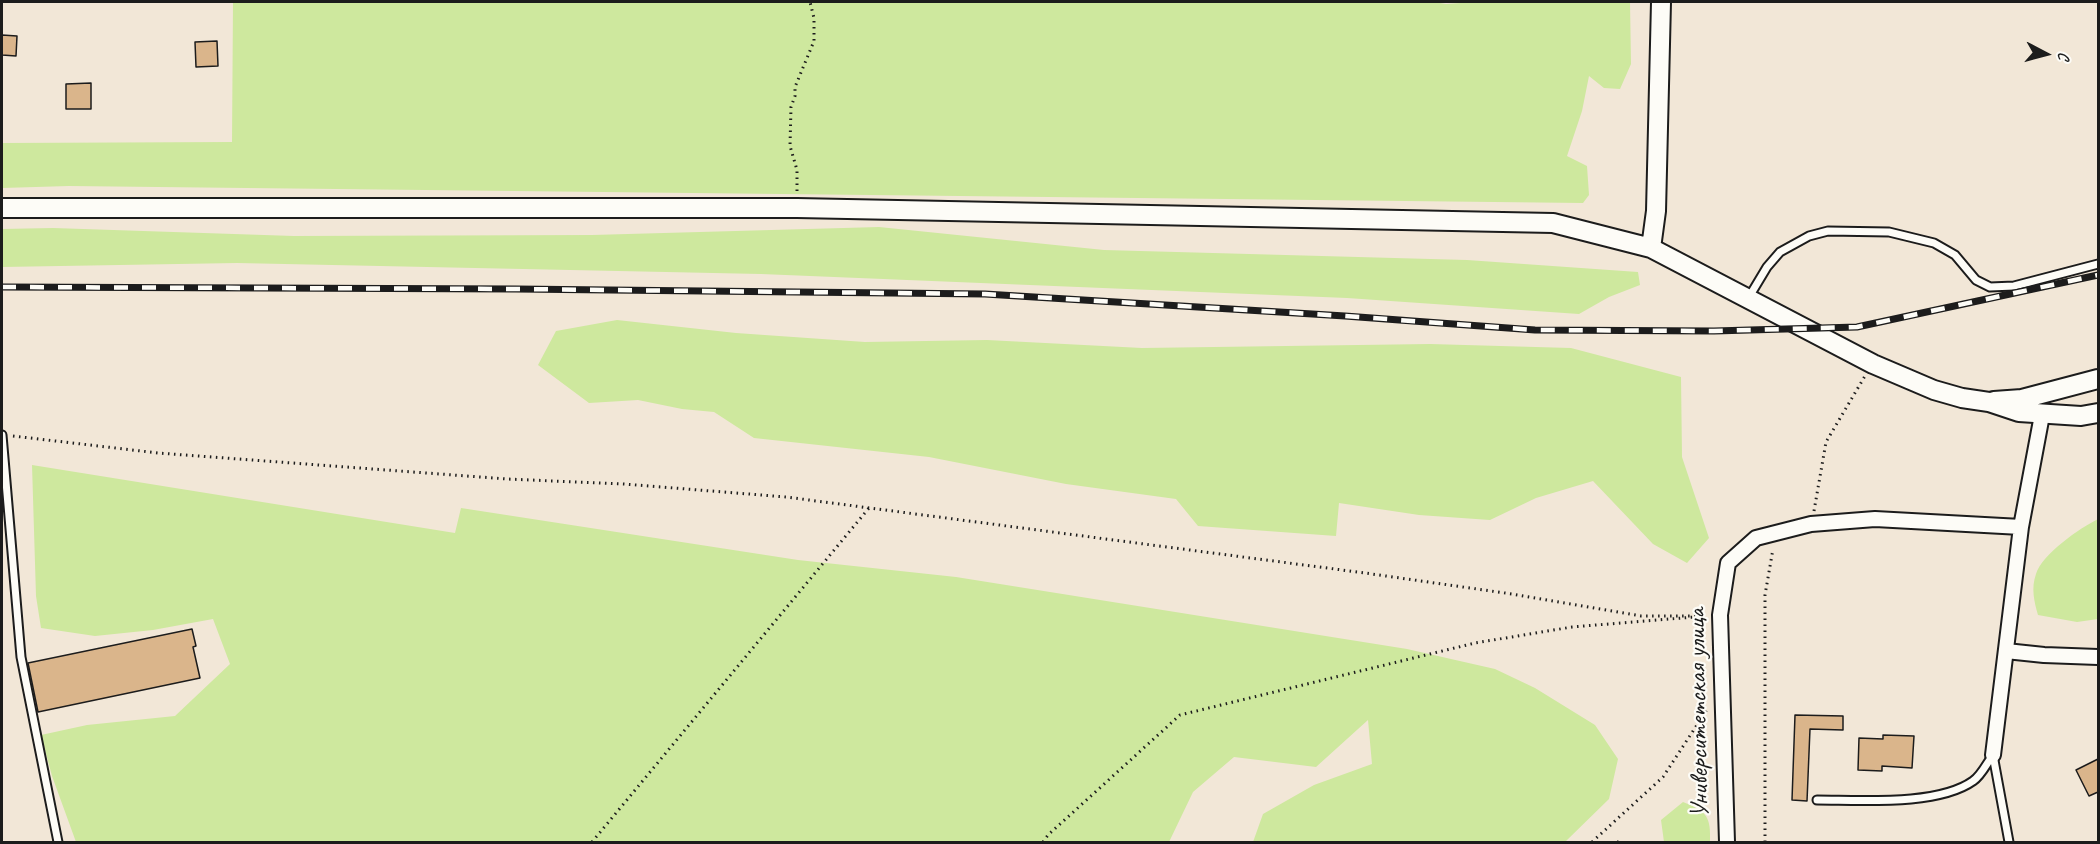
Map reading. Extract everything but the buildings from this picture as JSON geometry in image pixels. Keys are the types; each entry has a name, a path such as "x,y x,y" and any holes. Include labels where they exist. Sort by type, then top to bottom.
{"main road":[{"path":"1651,248 1656,211 1660,2"},
{"path":"2,208 797,208 1553,223 1651,248 1873,364 1934,390 1962,398 1989,402 2019,412 2081,416 2098,413"},
{"path":"1989,402 2022,399 2098,379"}],"street":[{"path":"1993,755 2021,527 2042,415"},
{"name":"Университетская улица","path":"1727,843 1720,615 1728,563 1756,538 1811,524 1875,519 2021,527"},
{"path":"2006,651 2098,657"}],"lane":[{"path":"1747,299 1767,267 1780,252 1809,236 1828,231 1889,232 1934,243 1955,255 1976,280 1990,287 2014,286 2098,264"},
{"path":"2,435 21,657 58,843"},
{"path":"1817,800 1911,800 1947,793 1974,781 1993,755"},
{"path":"1993,755 2009,843"}],"path":[{"path":"797,208 797,170 790,146 791,106 795,96 795,87 814,41 814,18 810,2"},
{"path":"1811,524 1826,442 1873,364"},
{"path":"2,435 158,453 495,479 624,484 786,497 1365,573 1512,594 1641,616 1720,615"},
{"path":"592,843 869,508"},
{"path":"1765,843 1765,595 1776,532"},
{"path":"1043,843 1048,835 1180,715 1475,643 1572,627 1720,615"},
{"path":"1592,843 1663,777 1722,690"}],"green space":[{"path":"233,2 1434,2 1446,4 1630,2 1631,64 1620,89 1604,88 1589,76 1582,111 1567,156 1587,166 1589,195 1583,203 69,186 2,188 2,143 232,142"},
{"path":"879,227 1104,250 1467,260 1638,272 1640,285 1609,297 1579,314 1347,298 761,274 237,263 2,267 2,229 53,228 294,236 592,235"},
{"path":"617,320 736,333 865,342 987,340 1142,348 1430,344 1571,348 1681,377 1682,457 1709,538 1687,563 1653,544 1593,481 1536,498 1490,520 1419,515 1339,503 1336,536 1198,526 1176,499 1066,484 929,457 754,438 714,412 682,409 638,400 589,403 538,365 556,331"},
{"path":"32,465 455,533 461,508 798,560 956,577 1407,649 1495,669 1535,688 1595,725 1618,759 1609,799 1565,842 1253,842 1263,814 1314,785 1372,764 1368,720 1316,767 1234,757 1193,792 1169,842 76,842 52,776 41,735 87,725 175,716 230,664 213,619 153,630 95,636 41,628 36,596"},
{"path":"2098,519 2098,619 2077,622 2038,615 2033,589 2034,579 2040,566 2062,542"},
{"path":"1683,802 1706,816 1710,826 1710,842 1664,842 1661,820"}],"railway":[{"path":"2,287 985,294 1535,330 1714,331 1857,327 2098,275"}]}
